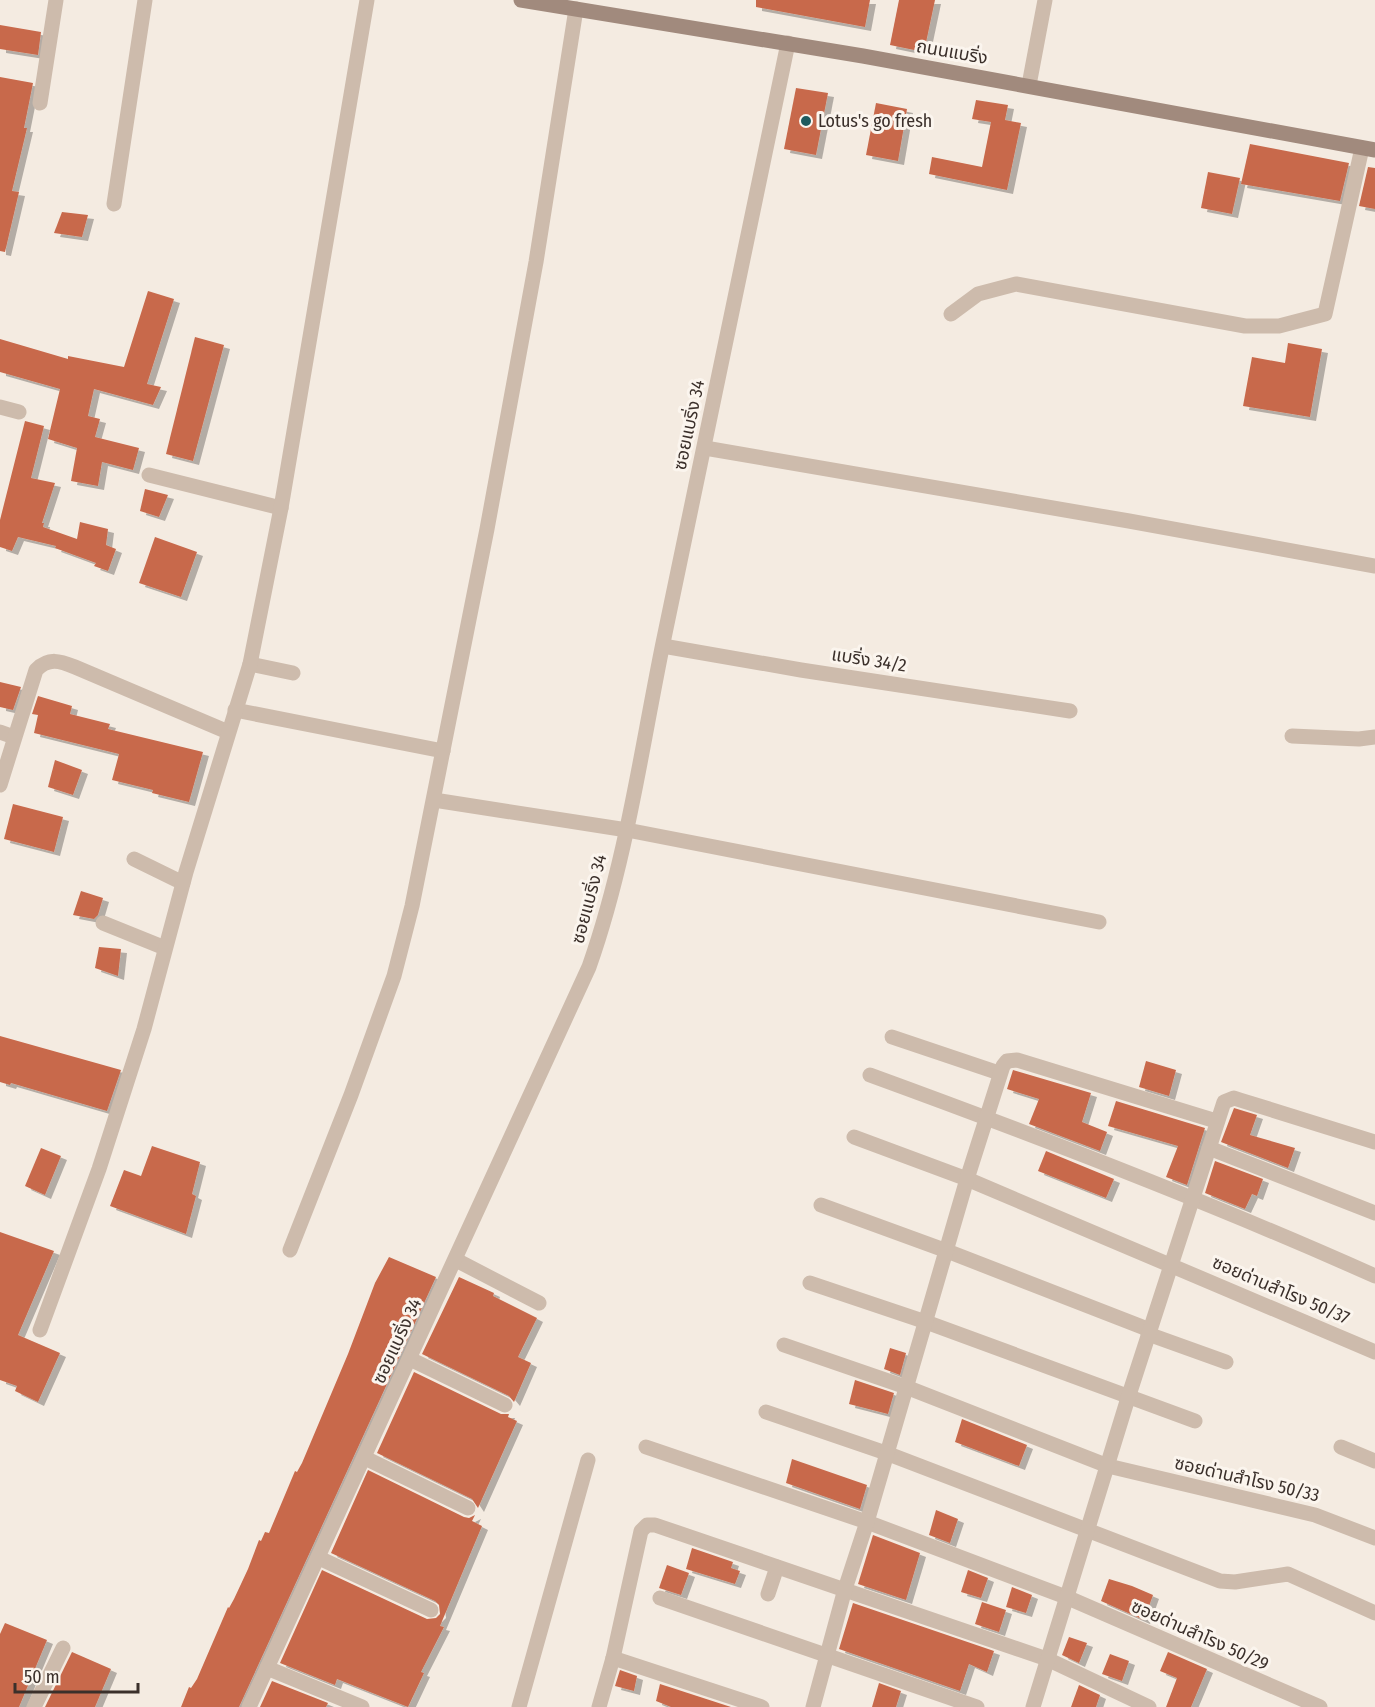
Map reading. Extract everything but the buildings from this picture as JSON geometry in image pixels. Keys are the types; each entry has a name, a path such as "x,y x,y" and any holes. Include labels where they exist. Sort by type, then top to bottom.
{"main road":[{"name":"ถนนแบริ่ง","path":"521,0 1029,85 1368,149"}],"street":[{"path":"40,103 56,0"},
{"path":"114,204 145,0"},
{"path":"40,1330 99,1169 144,1029 183,883 250,664 281,508 367,0"},
{"path":"1029,85 1046,0"},
{"path":"290,1250 351,1095 394,976 412,906 487,529 536,262 576,9"},
{"name":"ซอยแบริ่ง 34","path":"249,1707 456,1260 589,967 603,928 627,831 788,43"},
{"path":"951,314 978,294 1016,284 1245,326 1279,326 1325,314 1368,149"},
{"path":"0,407 19,412"},
{"path":"705,448 1375,566"},
{"path":"149,475 281,508"},
{"name":"แบริ่ง 34/2","path":"663,646 801,670 1070,711"},
{"path":"0,785 7,735 36,670 43,664 58,660 228,732"},
{"path":"250,664 293,673"},
{"path":"235,710 443,751"},
{"path":"1292,736 1359,739 1375,737"},
{"path":"434,800 627,831 1099,922"},
{"path":"134,859 183,883"},
{"path":"103,923 165,948"},
{"path":"892,1037 999,1073"},
{"path":"813,1707 845,1589 867,1522 967,1179 999,1073 1007,1061 1017,1060 1216,1121"},
{"path":"870,1075 986,1117 1193,1199 1375,1276"},
{"path":"1033,1707 1128,1398 1224,1102 1234,1098 1375,1142"},
{"name":"ซอยด่านสำโรง 50/37","path":"854,1137 967,1179 1375,1352"},
{"path":"1209,1148 1375,1213"},
{"path":"822,1205 947,1251 1226,1362"},
{"path":"456,1260 539,1303"},
{"path":"810,1283 926,1322 1195,1421"},
{"name":"ซอยด่านสำโรง 50/33","path":"784,1345 906,1387 1108,1466 1316,1515 1375,1538"},
{"path":"410,1359 505,1405"},
{"path":"766,1412 886,1453 1221,1581 1235,1582 1288,1574 1375,1612"},
{"path":"1341,1447 1375,1461"},
{"name":"ซอยด่านสำโรง 50/29","path":"646,1448 867,1522 1066,1597 1320,1707"},
{"path":"364,1458 468,1508"},
{"path":"519,1707 588,1460"},
{"path":"599,1707 613,1658 642,1527 647,1525 655,1525 1047,1659 1149,1707"},
{"path":"319,1558 431,1610"},
{"path":"768,1594 777,1567"},
{"path":"660,1598 977,1707"},
{"path":"34,1707 63,1648"},
{"path":"613,1658 762,1707"},
{"path":"267,1668 337,1703 362,1707"}],"place":[{"name":"Lotus's go fresh","path":"806,121"}]}
